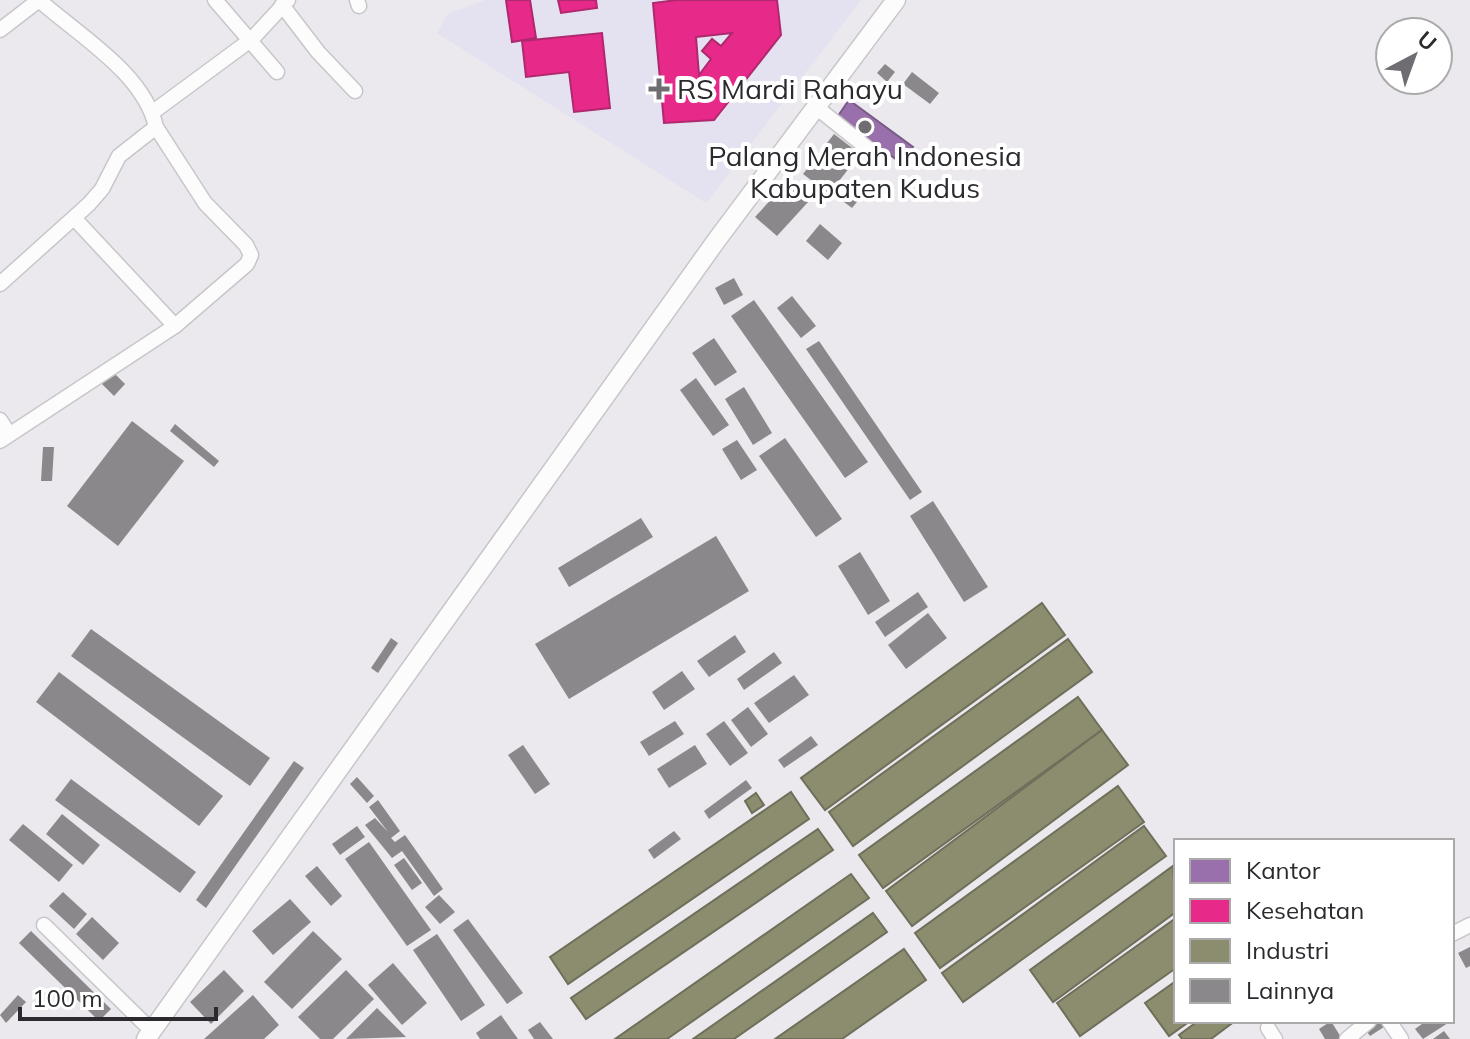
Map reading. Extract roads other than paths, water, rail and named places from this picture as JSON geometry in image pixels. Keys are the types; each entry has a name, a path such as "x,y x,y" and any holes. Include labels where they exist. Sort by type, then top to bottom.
{"main road":[{"path":"149,1035 896,0"}],"street":[{"path":"0,30 39,0 117,65 155,119 205,203 246,245 251,255 247,264 175,326 5,438 0,420"},
{"path":"215,0 252,39 277,72"},
{"path":"0,284 102,189 119,156 155,119 252,39 285,2 318,52 355,91"},
{"path":"816,107 876,155"},
{"path":"74,218 175,326"},
{"path":"44,925 149,1035"},
{"path":"1347,1039 1367,1023"}],"place":[{"name":"RS Mardi Rahayu","path":"659,89"},
{"name":"Palang Merah Indonesia Kabupaten Kudus","path":"865,127"}]}
